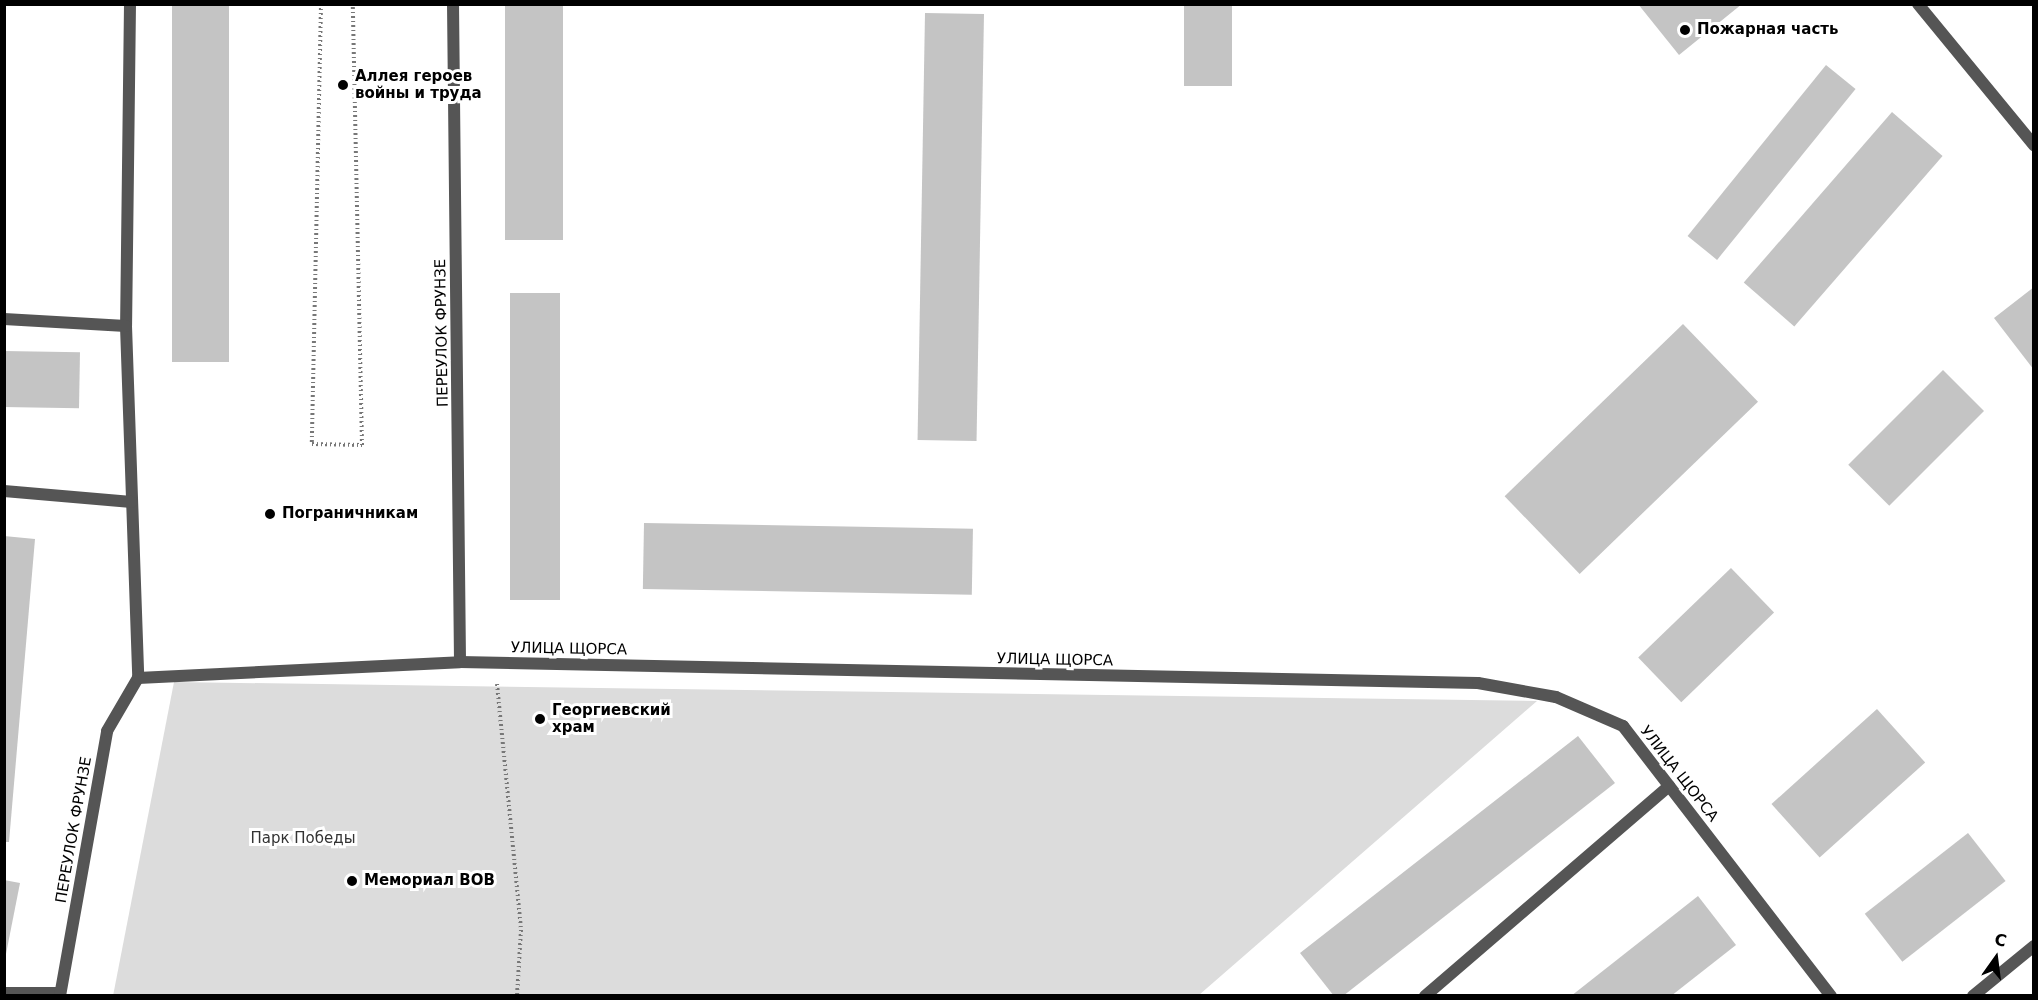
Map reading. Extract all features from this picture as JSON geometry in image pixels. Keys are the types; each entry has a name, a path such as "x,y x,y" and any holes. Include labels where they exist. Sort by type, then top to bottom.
{"street":[{"path":"130,4 126,326 138,678"},
{"name":"ПЕРЕУЛОК ФРУНЗЕ","path":"453,4 460,662"},
{"path":"1918,4 2034,145"},
{"path":"4,319 126,326"},
{"path":"4,491 132,502"},
{"name":"УЛИЦА ЩОРСА","path":"138,678 495,662 1478,683 1556,696 1623,726 1831,996"},
{"name":"ПЕРЕУЛОК ФРУНЗЕ","path":"60,994 107,731 138,678"},
{"path":"1425,996 1669,786"},
{"path":"1973,996 2034,946"},
{"path":"4,993 60,994"}],"path":[{"path":"321,4 312,444 362,445 353,4"},
{"path":"495,662 521,930 517,996"}],"green space":[{"name":"Парк Победы","path":"174,682 1537,701 1199,995 113,996"}],"building":[{"path":"172,4 229,4 229,362 172,362"},
{"path":"505,4 563,4 563,240 505,240"},
{"path":"1184,4 1232,4 1232,86 1184,86"},
{"name":"Пожарная часть","path":"1638,4 1742,4 1679,55"},
{"path":"925,13 984,14 977,441 918,440"},
{"path":"1826,65 1856,89 1717,260 1688,236"},
{"path":"1892,112 1943,156 1794,327 1744,283"},
{"path":"2034,287 2034,370 1994,318"},
{"path":"510,293 560,293 560,600 510,600"},
{"path":"1683,324 1758,402 1580,574 1505,496"},
{"path":"4,351 80,352 79,408 4,407"},
{"path":"1943,370 1984,411 1889,506 1848,465"},
{"path":"644,523 973,529 972,595 643,589"},
{"path":"4,536 35,539 9,842 4,842"},
{"path":"1731,568 1774,613 1681,702 1638,658"},
{"path":"1877,709 1925,763 1820,858 1771,804"},
{"path":"1578,736 1615,783 1343,996 1334,996 1300,953"},
{"path":"1968,833 2006,881 1902,962 1865,914"},
{"path":"4,880 20,883 6,954 4,954"},
{"path":"1698,896 1736,945 1671,996 1571,996"}],"place":[{"name":"Пожарная часть","path":"1685,30"},
{"name":"Аллея героев войны и труда","path":"343,85"},
{"name":"Пограничникам","path":"270,514"},
{"name":"Георгиевский храм","path":"540,719"},
{"name":"Мемориал ВОВ","path":"352,881"}]}
